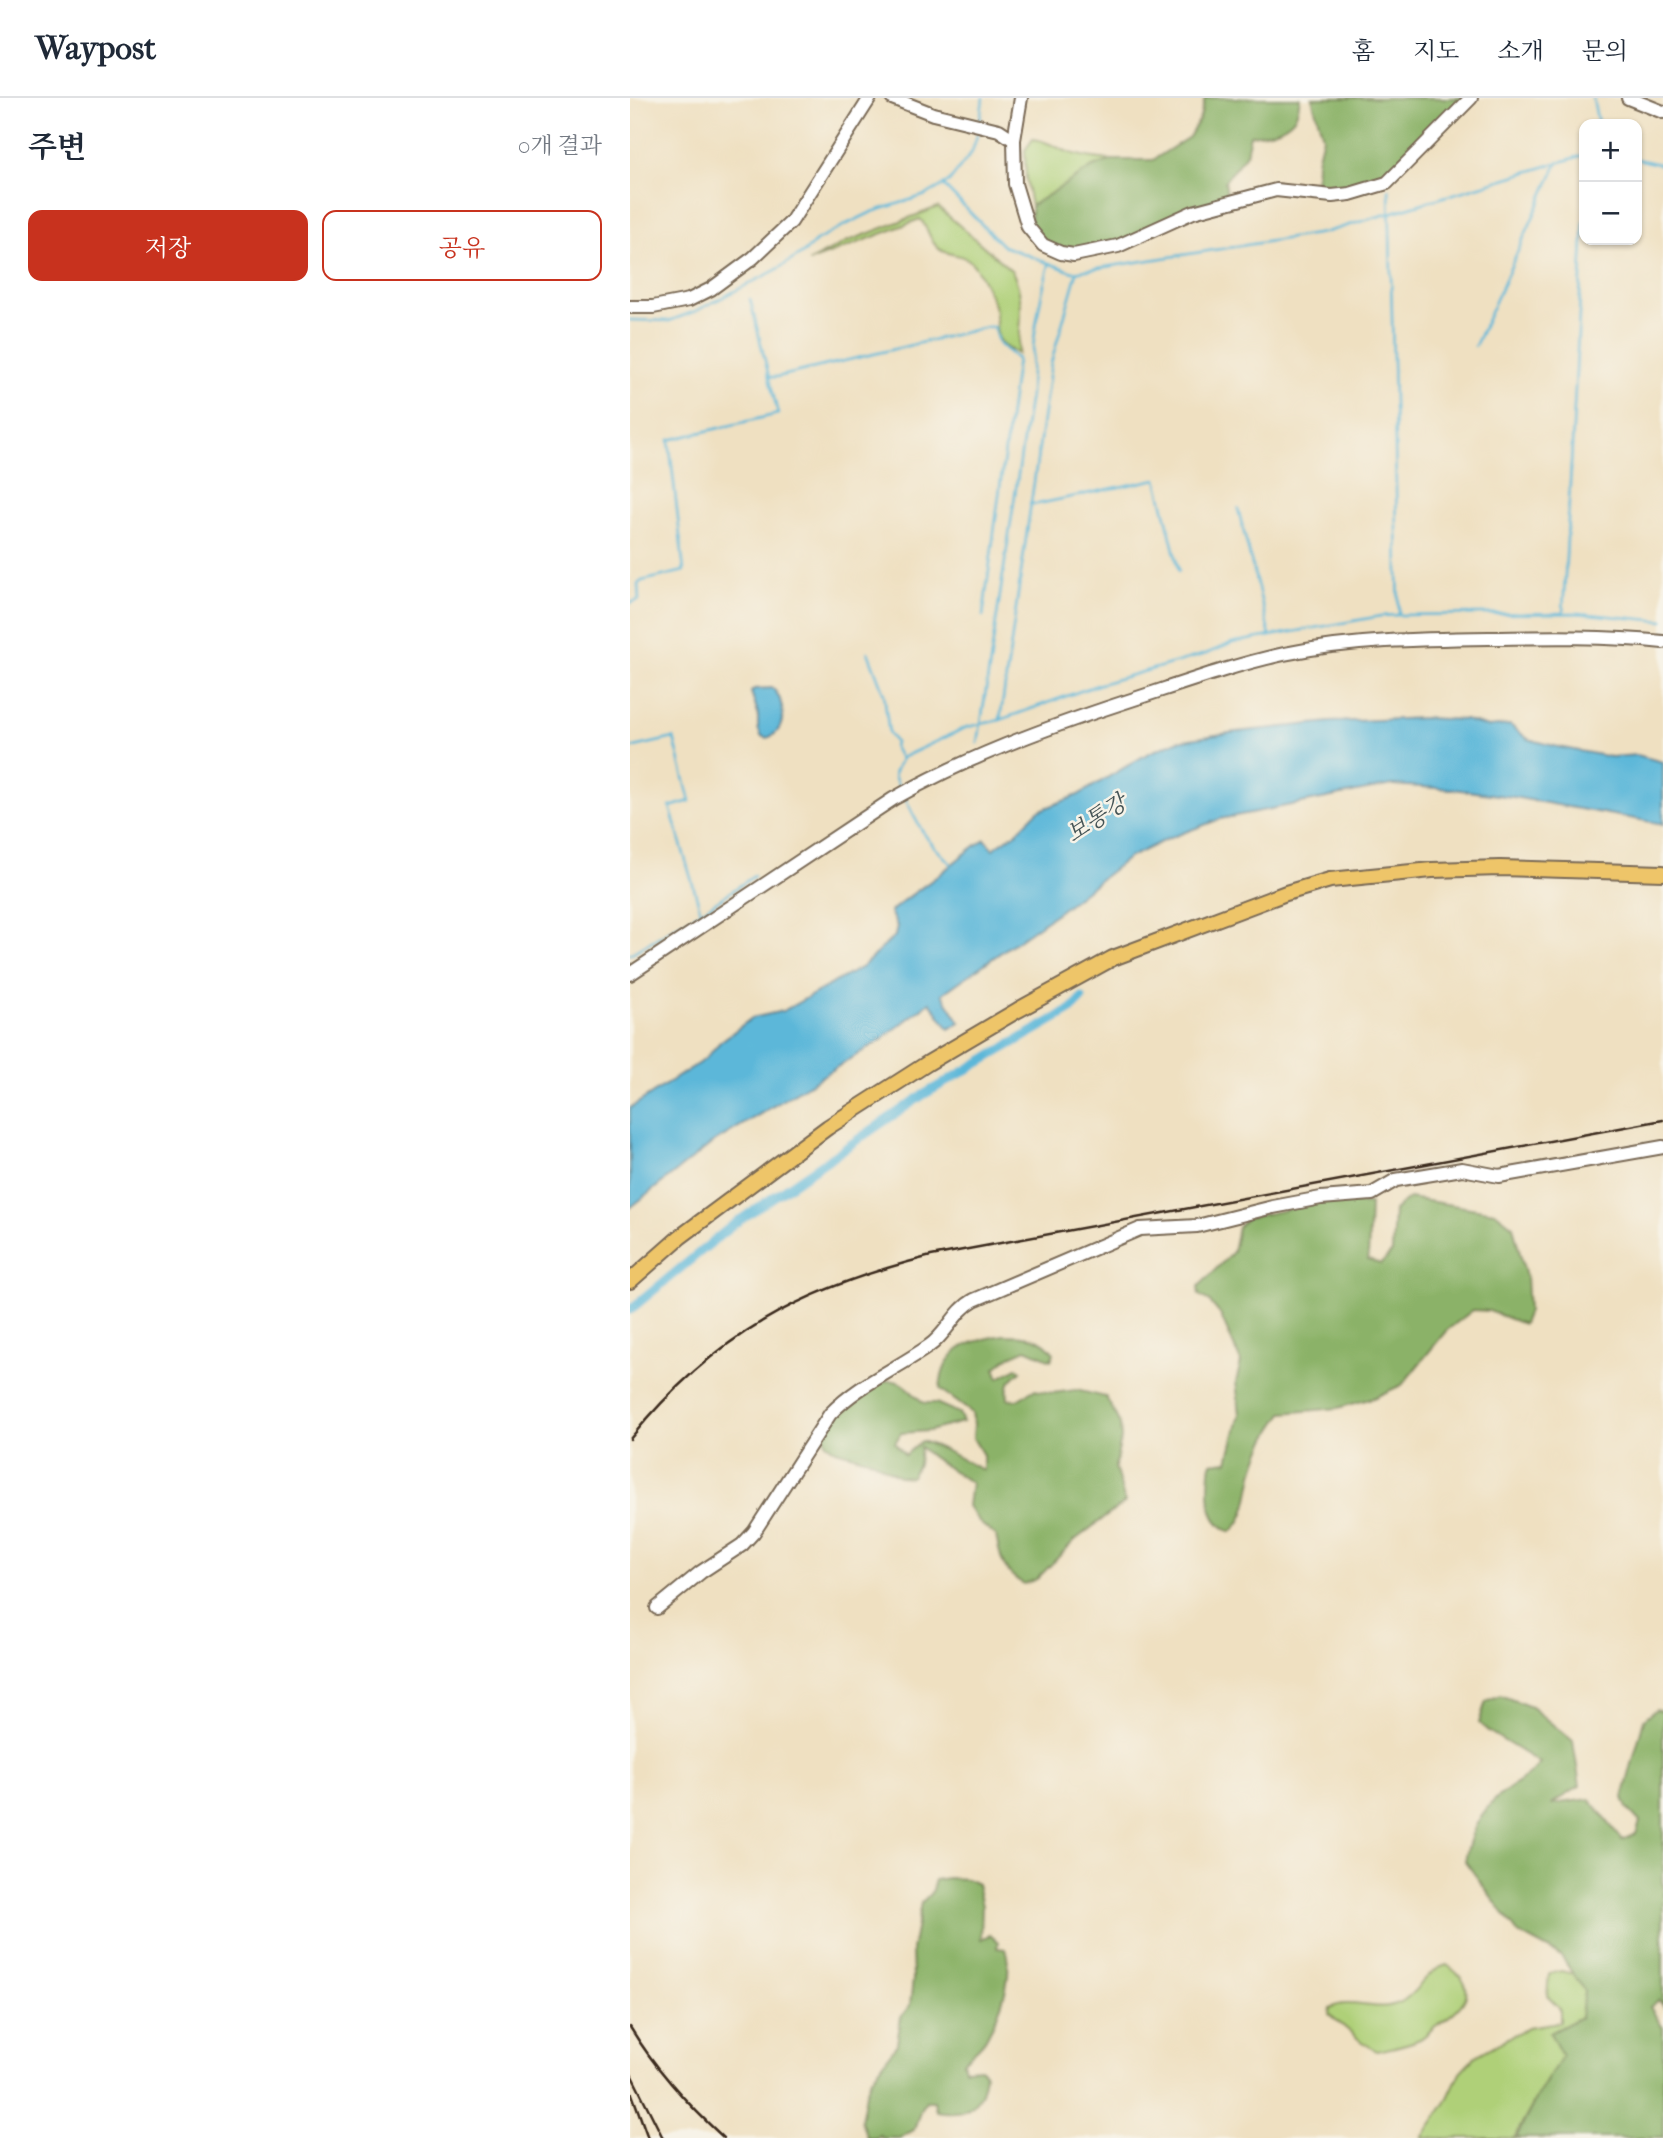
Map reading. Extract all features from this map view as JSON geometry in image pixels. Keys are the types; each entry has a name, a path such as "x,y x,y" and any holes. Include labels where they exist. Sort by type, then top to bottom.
{"main road":[{"path":"630,1281 680,1237 828,1127 928,1063 1113,958 1286,893 1330,880 1432,870 1500,868 1663,873"}],"street":[{"path":"630,307 661,306 689,300 711,289 753,258 791,222 870,98"},
{"path":"892,98 933,114 999,130 1014,140"},
{"path":"1021,98 1014,140 1016,184 1028,228 1044,244 1061,253 1074,254 1118,247 1193,212 1276,190 1332,196 1372,189 1396,176 1471,98"},
{"path":"1628,98 1663,112"},
{"path":"630,974 893,799 935,775 1076,718 1223,670 1283,654 1391,640 1551,637 1663,642"},
{"path":"657,1608 702,1572 742,1545 754,1532 823,1424 846,1397 930,1345 963,1306 974,1300 1140,1229 1197,1226 1321,1198 1372,1194 1396,1180 1462,1169 1499,1177 1663,1147"}],"green space":[{"path":"1205,98 1300,98 1296,115 1287,124 1269,132 1250,135 1246,154 1225,181 1227,195 1162,221 1133,239 1076,250 1056,246 1041,239 1031,227 1031,206 1093,167 1112,160 1153,160 1189,137 1200,118"},
{"path":"1312,98 1467,98 1391,177 1364,186 1332,190 1316,186 1317,161 1323,137"},
{"path":"1033,139 1081,156 1112,160 1093,167 1031,206 1025,150"},
{"path":"938,207 1012,271 1021,301 1018,354 1003,346 998,339 994,305 974,266 967,259 937,247 920,219 808,262 846,242"},
{"path":"1409,1198 1495,1212 1513,1226 1526,1277 1528,1311 1523,1324 1489,1311 1473,1310 1446,1331 1402,1385 1373,1398 1338,1408 1283,1413 1260,1452 1245,1510 1231,1532 1222,1527 1212,1511 1209,1482 1211,1463 1228,1461 1240,1414 1236,1382 1241,1362 1220,1314 1209,1301 1199,1295 1198,1287 1233,1252 1238,1227 1247,1218 1327,1201 1370,1204 1368,1260 1381,1264 1392,1252 1394,1210"},
{"path":"1004,1335 1038,1339 1054,1353 1051,1360 1026,1349 1010,1356 995,1368 999,1378 1017,1368 1021,1371 1009,1383 1008,1399 1017,1400 1034,1390 1053,1393 1076,1390 1106,1397 1120,1424 1121,1438 1115,1467 1125,1502 1075,1540 1037,1579 1024,1584 1007,1570 996,1536 980,1523 968,1506 971,1483 920,1447 918,1464 911,1477 899,1476 871,1460 836,1450 826,1443 824,1433 846,1406 867,1389 889,1381 898,1382 924,1403 936,1403 959,1413 963,1422 929,1431 901,1433 895,1443 905,1455 921,1441 983,1470 983,1455 973,1438 972,1413 940,1389 942,1375 952,1355 960,1349 980,1340"},
{"path":"1500,1695 1531,1707 1573,1741 1580,1786 1551,1804 1590,1799 1622,1840 1636,1834 1640,1822 1627,1808 1623,1798 1644,1719 1656,1709 1663,1711 1663,2006 1659,2000 1650,2007 1663,2028 1663,2138 1516,2138 1537,2096 1562,2056 1550,2033 1581,2017 1584,1990 1561,1956 1518,1933 1465,1861 1473,1832 1487,1808 1540,1763 1479,1723 1486,1701"},
{"path":"967,1879 977,1884 982,1906 981,1939 990,1935 998,1942 997,1948 1005,1949 1008,1960 1007,1982 996,2017 984,2041 963,2062 965,2069 980,2068 985,2072 984,2083 977,2100 965,2109 957,2112 936,2111 934,2101 926,2101 914,2130 899,2138 882,2138 880,2135 867,2138 861,2121 866,2093 870,2081 897,2044 901,2017 910,2005 912,1950 921,1903 931,1893 935,1880"},
{"path":"1447,1965 1464,1982 1466,1997 1456,2011 1415,2041 1377,2051 1329,2014 1330,2008 1338,2005 1383,2006 1401,2002 1433,1971"},
{"path":"1561,1971 1591,1978 1603,2018 1548,2078 1514,2138 1422,2138 1446,2102 1460,2072 1474,2057 1528,2027 1560,2022 1560,2009 1547,1996 1549,1974"}],"water":[{"path":"772,688 780,700 782,716 778,730 766,738 761,736 758,728 758,713 751,692 754,689"},
{"name":"보통강","path":"1425,718 1465,720 1488,727 1510,725 1528,739 1558,747 1611,757 1637,755 1663,762 1663,824 1513,797 1392,785 1220,819 1167,839 1128,858 1058,912 942,994 960,1022 949,1029 930,1002 878,1042 711,1144 630,1208 630,1108 705,1059 720,1042 752,1018 783,1011 862,967 895,936 897,926 890,912 985,839 993,849 1017,832 1038,811 1078,795 1149,753 1177,741 1330,722"}],"waterway":[{"path":"980,122 983,98"},
{"path":"1593,98 1597,119"},
{"path":"630,320 669,321 696,311 776,270 816,241 845,225 872,212 926,195 949,182 972,152 979,129"},
{"path":"943,185 1003,246 1073,272 1323,233 1579,156"},
{"path":"1642,160 1663,165"},
{"path":"1475,346 1558,162"},
{"path":"1389,189 1399,615"},
{"path":"1563,613 1583,245"},
{"path":"978,743 1030,394 1035,329 1049,265"},
{"path":"1000,720 1051,363 1077,272"},
{"path":"630,603 639,600 638,584 642,581 684,571 669,440 778,414 750,299"},
{"path":"770,377 994,327 998,343 1017,359 983,616"},
{"path":"1030,504 1157,479 1179,571"},
{"path":"1238,509 1270,636"},
{"path":"901,758 967,727 1000,720 1100,684 1206,654 1232,643 1381,616 1577,613 1663,621"},
{"path":"868,652 884,694 889,734 901,760 894,775 901,790"},
{"path":"630,748 674,738 690,801 670,807 701,912"},
{"path":"904,796 925,835 951,864"},
{"path":"630,954 754,876"},
{"path":"630,1310 734,1224 923,1095 1072,1009 1082,998"}],"railway":[{"path":"630,1439 662,1402 729,1343 801,1300 885,1269 931,1256 1663,1120"},
{"path":"630,2027 673,2086 724,2138"},
{"path":"630,2072 663,2138"},
{"path":"632,2094 648,2138"}]}
